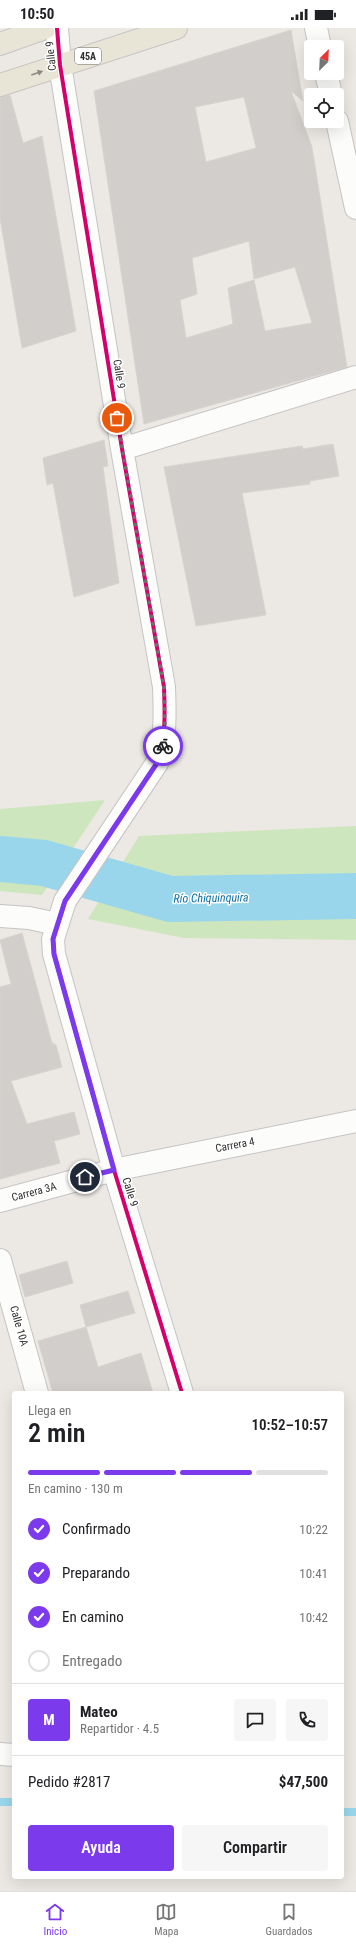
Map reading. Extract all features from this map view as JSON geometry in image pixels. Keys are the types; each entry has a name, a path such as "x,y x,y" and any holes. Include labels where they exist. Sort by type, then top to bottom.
{"main road":[{"path":"0,44 45,28"},
{"name":"45A","path":"0,85 176,28"}],"street":[{"name":"Calle 9","path":"57,28 60,65 122,449 164,687 165,726 163,746 157,763 65,901 53,939 54,954 114,1170 181,1391"},
{"path":"316,28 319,40"},
{"path":"339,128 354,185 356,208"},
{"path":"122,449 356,378"},
{"path":"0,916 29,918 57,924"},
{"name":"Carrera 4","path":"114,1170 356,1121"},
{"name":"Carrera 3A","path":"0,1201 114,1170"},
{"name":"Calle 10A","path":"0,1260 36,1391"},
{"path":"0,1754 12,1755"}],"green space":[{"path":"105,800 42,895 0,891 0,809"},
{"path":"356,826 356,940 184,938 88,919 139,836"}],"building":[{"path":"291,30 303,101 291,91 312,147 347,367 144,424 94,91","holes":["244,97 256,148 206,162 195,107","249,241 254,279 295,267 312,323 265,331 254,280 228,288 233,324 186,338 180,300 197,294 192,258"]},
{"path":"10,95 23,143 42,136 76,331 22,348 0,218 0,97"},
{"path":"104,440 108,466 103,467 119,583 74,597 53,483 47,485 43,458"},
{"path":"333,444 339,476 310,481 310,484 242,493 266,615 196,626 164,467 302,446 303,449"},
{"path":"22,933 52,1043 56,1045 62,1067 11,1081 27,1124 74,1112 80,1134 54,1141 60,1163 0,1179 0,987 11,984 0,940"},
{"path":"67,1261 73,1283 25,1297 19,1275"},
{"path":"128,1291 135,1313 86,1327 80,1305"},
{"path":"86,1327 98,1367 141,1353 152,1391 52,1391 38,1341"}],"waterway":[{"name":"Río Chiquinquira","path":"0,859 44,863 170,899 356,896"},
{"path":"0,1802 12,1802"},
{"path":"344,1812 356,1812"}],"cycle path":[{"path":"57,28 60,65 122,449 164,687 165,716 162,744 157,763 65,901 53,939 54,954 114,1170 181,1391"}],"way so far":[{"path":"117,418 164,687 165,726 163,746"}],"route":[{"path":"85,1177 114,1170 54,954 53,939 65,901 157,763 163,746"}]}
